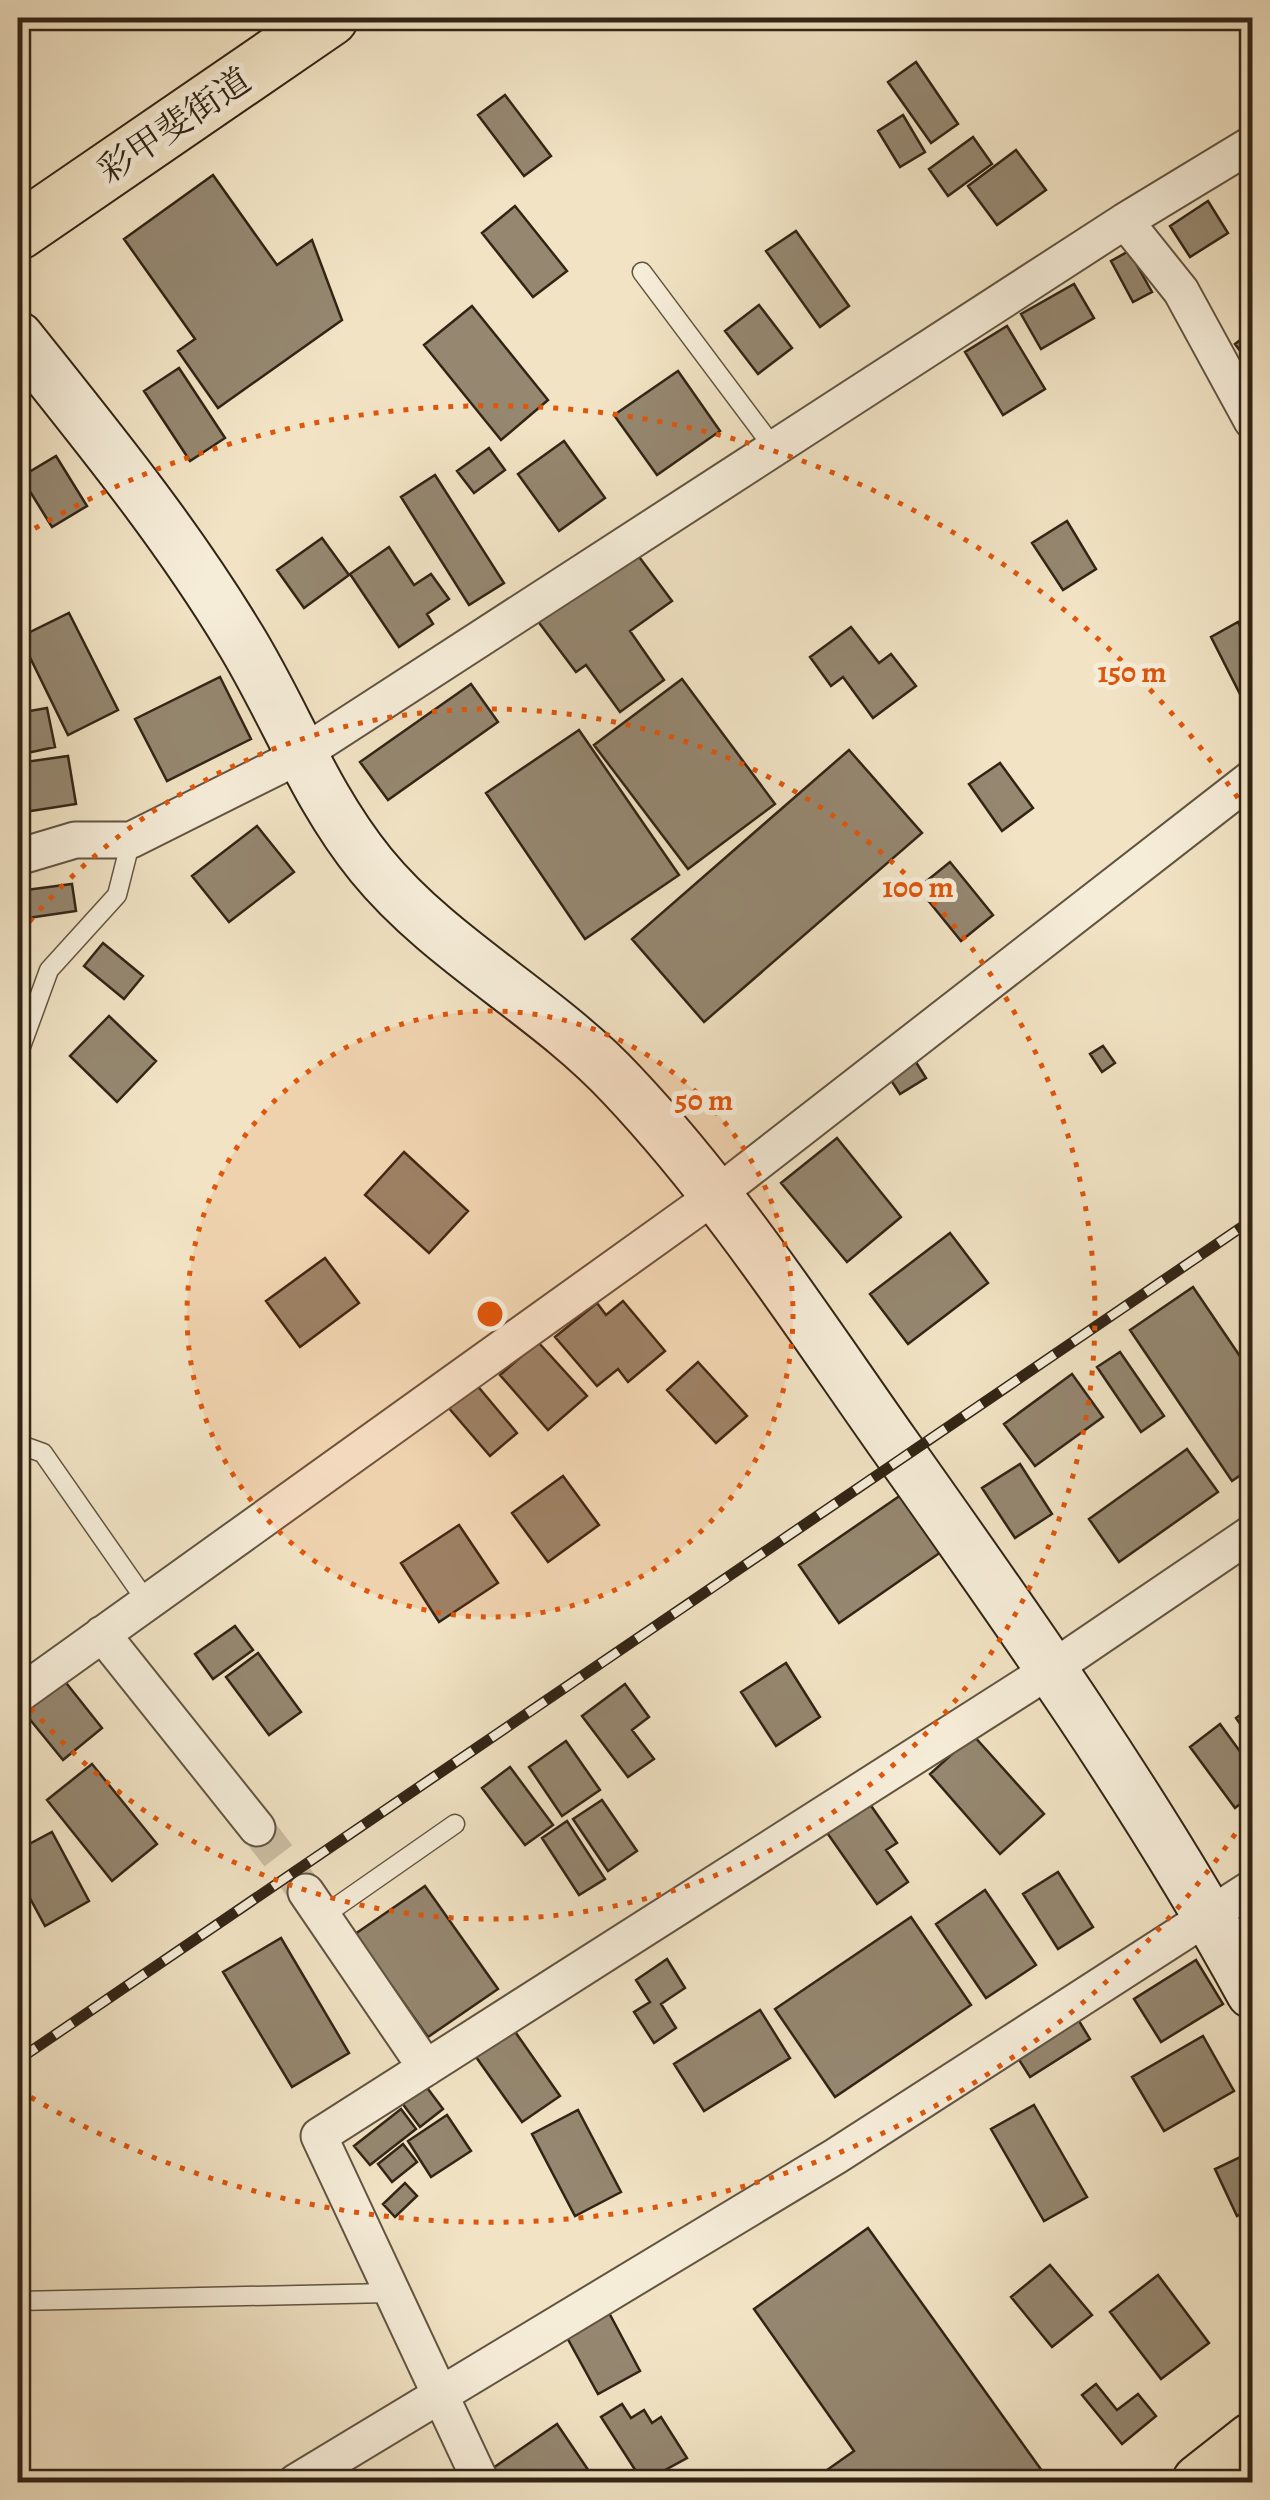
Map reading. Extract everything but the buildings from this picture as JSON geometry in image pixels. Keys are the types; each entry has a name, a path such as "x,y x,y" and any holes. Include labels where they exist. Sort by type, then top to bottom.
{"highway":[{"name":"彩甲斐街道","path":"18,232 330,18"},
{"path":"1200,2482 1252,2440"}],"street":[{"path":"18,857 76,840 131,840 298,756 1125,221 1252,144"},
{"path":"1125,221 1181,291 1252,421"},
{"path":"18,337 178,540 244,646 298,756 372,866 442,934 618,1081 717,1194 1052,1668 1210,1916 1252,1994"},
{"path":"18,1695 717,1194 1252,778"},
{"path":"481,2482 436,2395 319,2136 1052,1668 1252,1533"},
{"path":"102,1634 257,1828"},
{"path":"296,2482 836,2156 1252,1888"},
{"path":"314,1904 426,2068"}],"lane":[{"path":"642,272 774,448"},
{"path":"18,1055 48,970 117,895 131,840"},
{"path":"18,1444 44,1452 148,1602"},
{"path":"314,1904 454,1824"},
{"path":"18,2300 389,2293"}],"tunnel":[{"path":"257,1828 306,1892"}],"railway":[{"path":"18,2060 1252,1220"}]}
